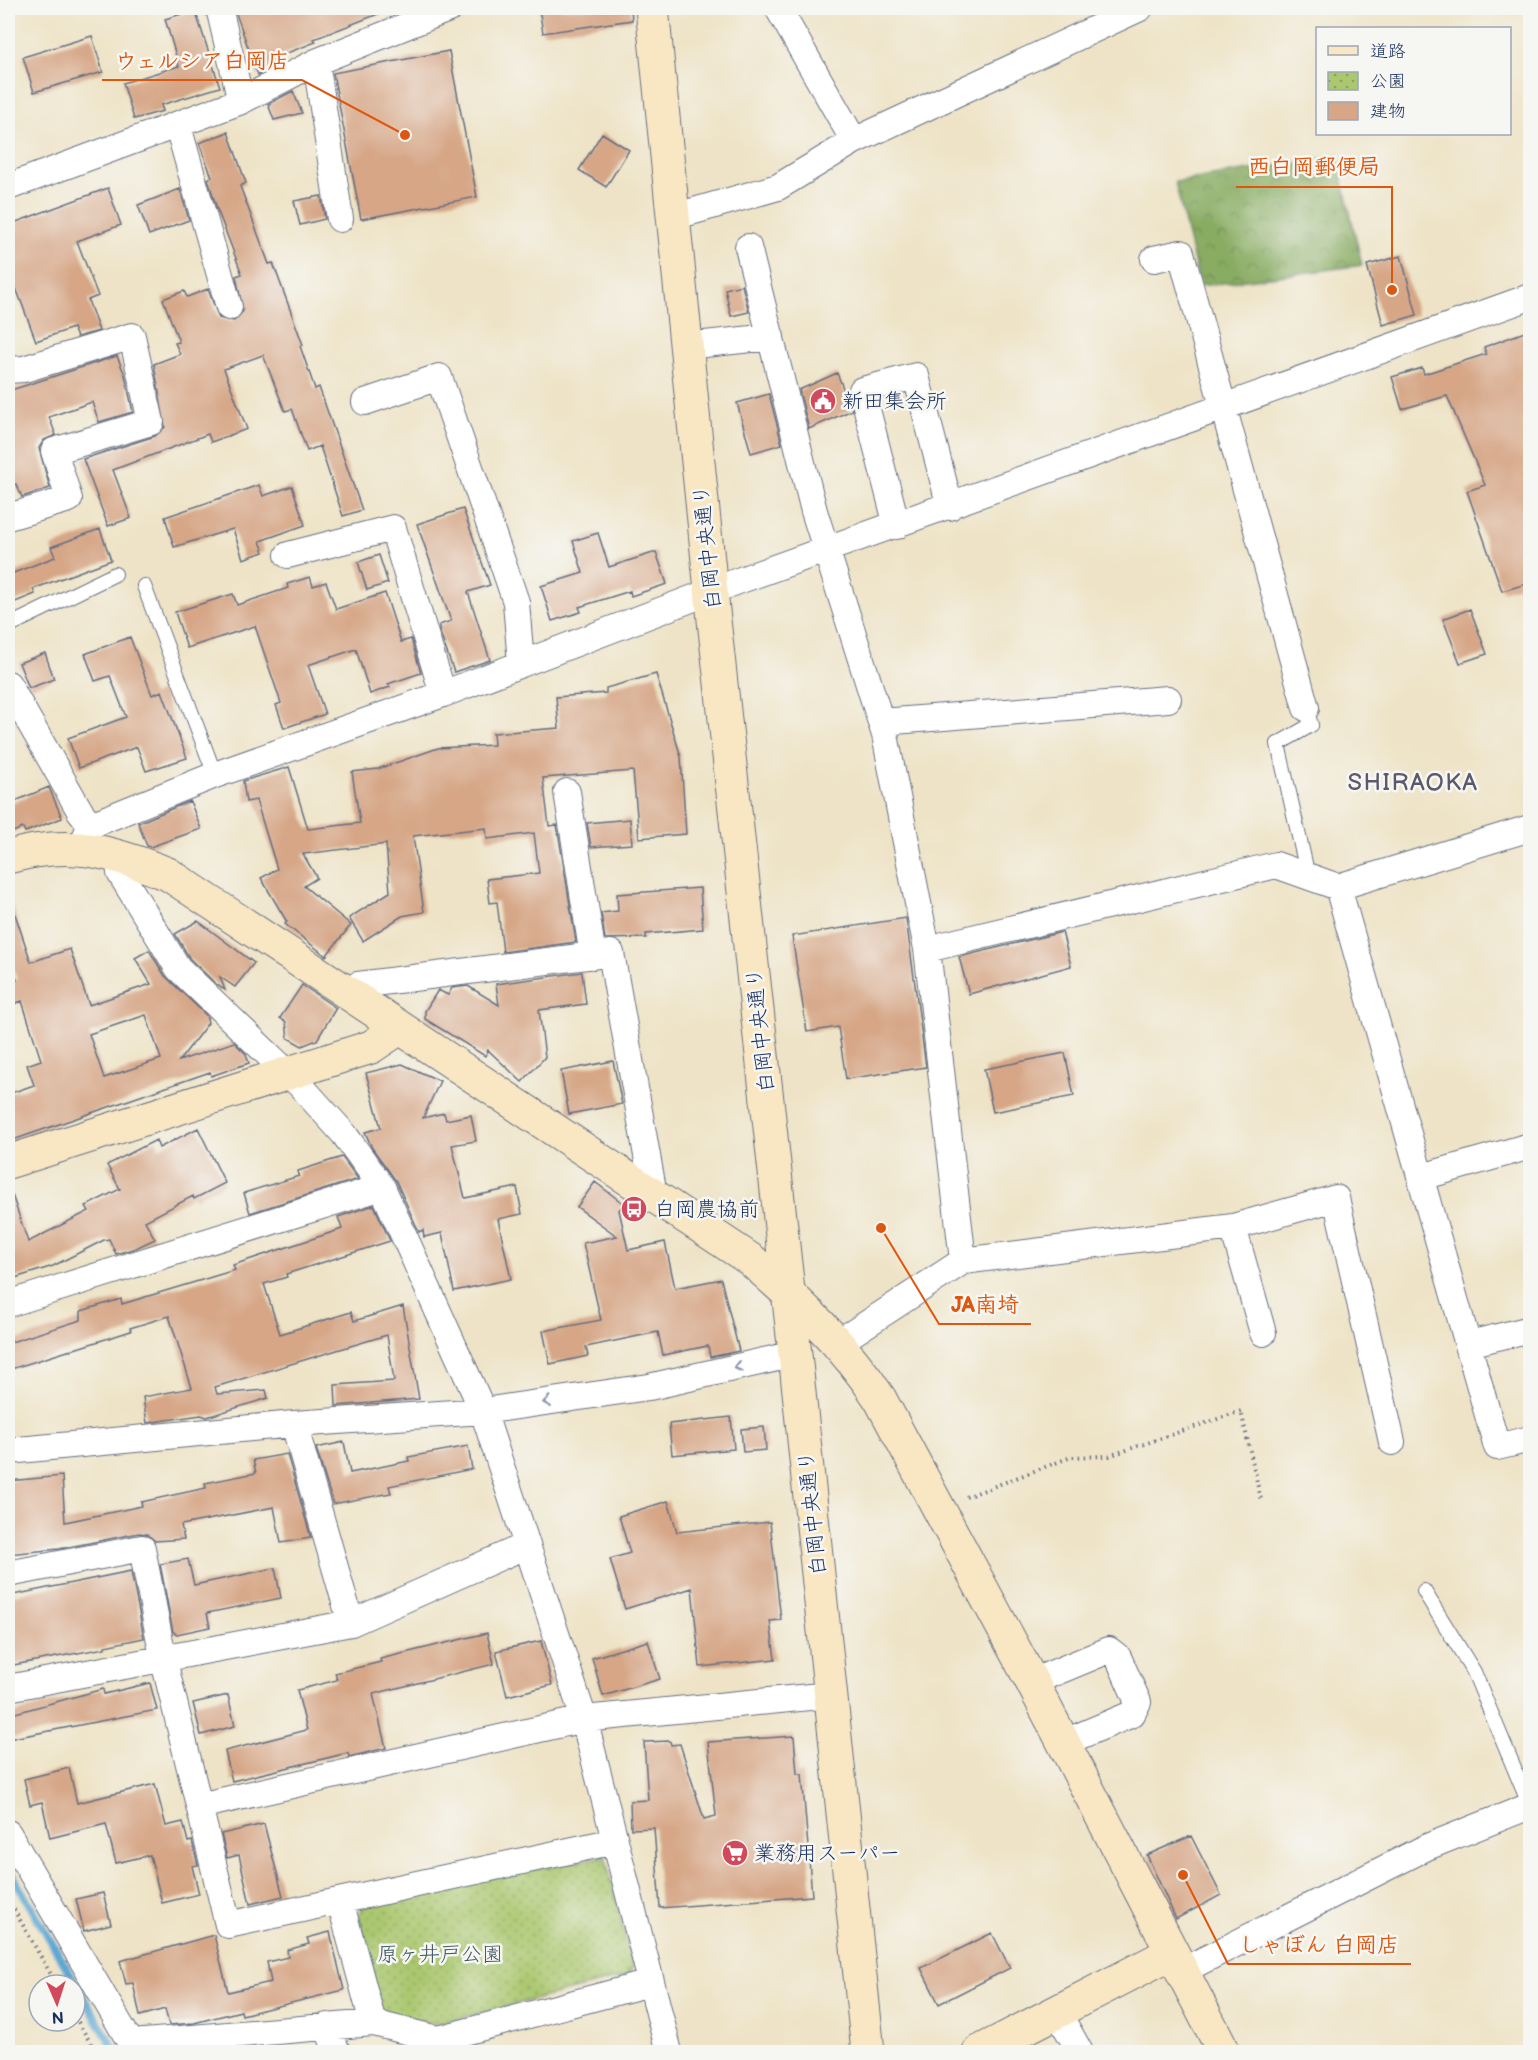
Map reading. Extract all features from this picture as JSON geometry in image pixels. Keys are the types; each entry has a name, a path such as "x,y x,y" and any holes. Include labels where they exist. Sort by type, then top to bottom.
{"street":[{"path":"219,8 241,101"},
{"path":"8,188 241,101 316,62 451,8"},
{"name":"白岡中央通り","path":"652,8 868,2052"},
{"path":"778,8 854,141"},
{"path":"673,217 778,187 854,141 1140,8"},
{"path":"316,62 340,219"},
{"path":"178,126 229,307"},
{"path":"748,247 814,511 882,722 927,949 963,1261"},
{"path":"1154,259 1181,253 1306,708"},
{"path":"8,858 85,837 215,775 443,694 826,550 1530,297"},
{"path":"8,370 24,369 132,336 151,422 54,451 69,499 8,518"},
{"path":"686,346 771,337"},
{"path":"897,526 862,390 916,376 950,507"},
{"path":"365,402 439,377 516,602 521,664"},
{"path":"288,555 393,528 443,694"},
{"path":"8,684 80,811 85,837"},
{"path":"882,722 1168,699"},
{"path":"567,792 593,956"},
{"path":"927,949 1276,865 1338,887 1530,828"},
{"path":"85,837 118,855 168,874 751,1260 789,1293 837,1341 861,1369 880,1399 1032,1682 1224,2052"},
{"path":"118,855 120,873 178,968 288,1073 344,1134 382,1187 483,1412 525,1546 584,1719 669,2052"},
{"path":"1338,887 1497,1447 1530,1439"},
{"path":"351,994 358,985 611,953 654,1195"},
{"path":"8,1162 371,1047 389,1035 396,1025"},
{"path":"1422,1177 1530,1146"},
{"path":"8,1304 382,1187"},
{"path":"837,1341 853,1333 963,1261 1233,1227 1336,1198 1392,1442"},
{"path":"1233,1227 1263,1333"},
{"path":"1469,1344 1530,1329"},
{"path":"8,1451 294,1424 483,1412 649,1387 795,1354"},
{"path":"294,1424 351,1623"},
{"path":"8,1688 351,1623 525,1546"},
{"path":"8,1574 142,1548 163,1657 228,1924 615,1841"},
{"path":"1032,1682 1109,1650 1118,1657 1138,1702 1132,1714 1063,1743"},
{"path":"199,1806 584,1719 830,1695"},
{"path":"979,2052 1057,2011 1177,1962 1427,1847 1530,1806"},
{"path":"8,1833 134,2048 220,2044 327,2026 373,2023 438,2039 650,1983"},
{"path":"340,1901 373,2023"},
{"path":"1057,2011 1080,2052"},
{"path":"327,2026 338,2052"}],"lane":[{"path":"8,626 114,574"},
{"path":"144,586 215,775"},
{"path":"1306,708 1311,724 1278,744 1308,876"},
{"path":"1424,1592 1474,1672 1530,1806"}],"path":[{"path":"938,1508 1071,1457 1109,1456 1241,1411 1261,1500"},
{"path":"8,1899 50,1973"},
{"path":"85,2033 96,2052"}],"green space":[{"path":"1337,156 1362,265 1200,286 1175,182"},
{"name":"原ヶ井戸公園","path":"605,1856 633,1967 627,1976 438,2024 390,2015 379,2007 359,1915 365,1901"}],"building":[{"path":"234,8 391,9 314,39 316,42 279,56 282,63 258,75"},
{"path":"539,8 631,8 632,20 543,33"},
{"path":"195,10 220,87 161,105 163,111 134,119 123,83 179,66 165,19"},
{"path":"92,36 103,72 34,92 23,57"},
{"path":"449,51 477,197 361,219 333,73"},
{"path":"293,91 302,113 274,120 268,104"},
{"path":"228,132 246,183 240,186 269,264 273,263 303,345 300,346 315,389 319,387 362,510 343,516 320,446 307,451 292,409 285,411 263,355 224,369 247,429 211,442 208,434 113,470 131,518 108,526 83,459 155,436 165,427 154,364 180,354 175,343 179,342 163,299 184,291 187,297 208,289 219,318 234,321 243,311 236,276 242,274 217,209 208,179 212,177 199,143"},
{"path":"602,133 629,150 606,187 579,170"},
{"path":"108,188 121,225 77,241 98,296 88,300 99,331 77,337 73,328 36,341 13,280 8,282 8,225"},
{"path":"180,189 189,220 149,235 138,205"},
{"path":"321,196 325,219 300,225 294,201"},
{"path":"1401,256 1417,315 1383,325 1367,265"},
{"path":"742,285 749,312 731,316 725,289"},
{"path":"1530,330 1530,583 1502,591 1467,491 1485,485 1447,396 1402,409 1392,377 1422,368 1424,374 1486,354 1484,347"},
{"path":"117,356 125,375 133,412 99,422 92,402 49,417 56,435 44,440 39,448 50,488 22,497 16,484 8,488 8,391"},
{"path":"837,373 852,410 809,429 799,390"},
{"path":"769,394 782,444 751,453 737,403"},
{"path":"259,485 263,496 292,486 305,525 260,541 264,552 243,559 233,529 174,547 165,517"},
{"path":"463,509 490,585 468,592 490,660 454,672 439,630 439,625 451,621 417,524"},
{"path":"100,529 111,560 33,589 35,594 8,605 8,575 55,557 51,547"},
{"path":"598,533 609,567 656,552 667,584 631,596 630,591 579,607 581,612 552,621 541,586 583,573 573,541"},
{"path":"379,555 388,583 367,590 358,562"},
{"path":"310,577 313,586 326,582 336,609 385,593 401,642 411,639 421,673 388,684 390,687 370,694 356,649 308,665 325,714 284,728 276,705 281,703 255,626 187,648 175,612 233,594 237,605 288,588 287,584"},
{"path":"1470,609 1487,654 1460,663 1443,619"},
{"path":"130,637 152,695 162,691 187,758 146,771 137,747 79,768 68,738 126,717 110,676 95,681 85,654"},
{"path":"45,653 54,679 29,688 19,663"},
{"path":"656,674 681,757 686,834 639,838 633,771 543,778 549,826 557,825 576,942 503,952 497,902 490,903 487,879 539,873 534,833 487,839 486,828 413,836 424,912 402,916 363,941 349,918 390,892 386,844 303,854 317,878 304,886 351,925 326,956 285,924 287,922 261,878 277,869 256,800 246,802 243,781 289,767 308,829 360,823 352,772 378,769 438,748 494,745 493,733 559,728 556,697 606,693 606,688"},
{"path":"49,787 62,818 25,832 23,828 8,834 8,804"},
{"path":"190,801 201,829 150,847 147,846 138,823"},
{"path":"630,819 632,844 591,847 587,823"},
{"path":"700,888 703,929 646,934 646,938 605,939 601,913 618,911 617,894"},
{"path":"11,902 31,962 70,949 89,1005 151,984 135,958 149,950 165,976 206,1015 208,1023 179,1061 234,1042 246,1054 249,1063 211,1076 210,1072 13,1140 8,1122 8,1094 34,1085 27,1065 41,1060 22,1001 8,1006 8,983 17,980 8,953 8,903","holes":["146,1015 161,1059 104,1078 89,1034"]},
{"path":"906,918 926,1067 846,1079 838,1027 807,1032 792,936"},
{"path":"198,921 254,963 235,987 220,977 225,990 216,984 190,959 175,934"},
{"path":"1062,932 1071,966 969,994 959,957"},
{"path":"582,972 586,1004 539,1010 545,1057 522,1082 488,1050 485,1056 425,1019 425,1011 438,990 448,995 452,988 468,986 499,1005 496,984"},
{"path":"302,985 336,1008 317,1040 302,1046 288,1038 286,1022 280,1018"},
{"path":"1065,1053 1074,1096 993,1112 984,1069"},
{"path":"613,1061 622,1104 569,1114 561,1071"},
{"path":"402,1064 440,1081 423,1118 444,1113 446,1120 471,1115 476,1141 452,1145 465,1198 517,1187 522,1214 498,1219 511,1279 454,1291 442,1233 424,1237 423,1230 419,1232 396,1181 372,1148 365,1132 381,1128 366,1073"},
{"path":"198,1128 225,1183 194,1199 193,1196 145,1221 155,1239 136,1248 116,1254 109,1239 104,1240 53,1266 15,1278 8,1257 8,1193 11,1192 28,1242 89,1211 86,1206 120,1189 107,1165 156,1140 159,1148"},
{"path":"342,1157 358,1179 250,1213 244,1193 299,1176 298,1171"},
{"path":"595,1182 624,1204 619,1210 628,1250 665,1242 675,1288 721,1279 739,1351 710,1357 708,1346 663,1355 658,1332 586,1347 588,1356 550,1364 543,1331 601,1320 583,1243 617,1236 577,1207"},
{"path":"374,1205 390,1241 286,1274 287,1277 264,1284 280,1334 351,1312 354,1321 403,1306 419,1399 336,1406 335,1385 394,1381 387,1335 215,1387 217,1394 266,1390 268,1398 207,1417 201,1415 147,1423 143,1397 192,1388 169,1316 130,1328 131,1331 8,1370 8,1343 81,1320 81,1311 121,1299 122,1304 235,1270 233,1265 342,1229 338,1217"},
{"path":"731,1417 734,1449 672,1455 669,1424"},
{"path":"764,1427 766,1450 743,1452 741,1429"},
{"path":"344,1442 350,1473 409,1461 408,1457 468,1446 472,1469 389,1486 391,1493 333,1504 316,1448"},
{"path":"287,1454 311,1538 281,1543 274,1507 181,1525 184,1539 155,1541 147,1534 139,1533 59,1549 8,1554 8,1481 62,1476 65,1522 142,1506 141,1502 206,1488 205,1483 256,1473 253,1460"},
{"path":"668,1501 677,1532 770,1522 781,1620 770,1621 775,1659 700,1667 692,1588 625,1609 610,1559 630,1553 619,1516"},
{"path":"188,1559 194,1585 275,1568 281,1598 207,1613 210,1627 177,1634 173,1632 160,1564"},
{"path":"131,1571 144,1638 105,1646 105,1648 8,1666 8,1640 14,1638 8,1596"},
{"path":"487,1633 494,1664 373,1694 386,1748 349,1757 348,1753 232,1781 225,1751 307,1730 297,1690 337,1680 335,1673 381,1662 380,1659"},
{"path":"541,1641 552,1685 507,1696 496,1651"},
{"path":"648,1641 660,1679 603,1696 592,1658"},
{"path":"150,1683 157,1710 8,1739 8,1715 103,1689 104,1694"},
{"path":"228,1695 235,1726 201,1735 193,1703"},
{"path":"794,1736 797,1774 802,1774 812,1896 660,1908 654,1828 631,1829 630,1801 648,1800 644,1742 670,1741 671,1745 680,1744 704,1819 716,1816 708,1742"},
{"path":"69,1768 77,1803 155,1784 166,1826 183,1822 188,1842 192,1841 198,1865 192,1866 199,1894 162,1903 150,1855 116,1863 106,1824 50,1838 42,1802 30,1805 24,1779"},
{"path":"264,1824 283,1896 250,1904 239,1855 227,1858 221,1834"},
{"path":"1191,1836 1221,1895 1176,1919 1147,1855"},
{"path":"103,1893 111,1924 84,1931 76,1899"},
{"path":"330,1932 344,1990 242,2015 241,2011 194,2023 169,2025 165,2009 140,2016 133,1983 126,1984 120,1961 214,1935 228,1992 271,1982 267,1962 288,1957 287,1950 309,1944 307,1938"},
{"path":"992,1933 1010,1968 939,2004 921,1968"}],"waterway":[{"path":"8,1868 116,2052"}],"place":[{"name":"ウェルシア白岡店","path":"405,135"},
{"name":"西白岡郵便局","path":"1392,290"},
{"name":"新田集会所","path":"823,401"},
{"name":"白岡農協前","path":"634,1209"},
{"name":"JA南埼","path":"881,1228"},
{"name":"業務用スーパー","path":"735,1853"},
{"name":"しゃぼん 白岡店","path":"1183,1875"}],"district":[{"name":"SHIRAOKA","path":"1413,782"}]}
